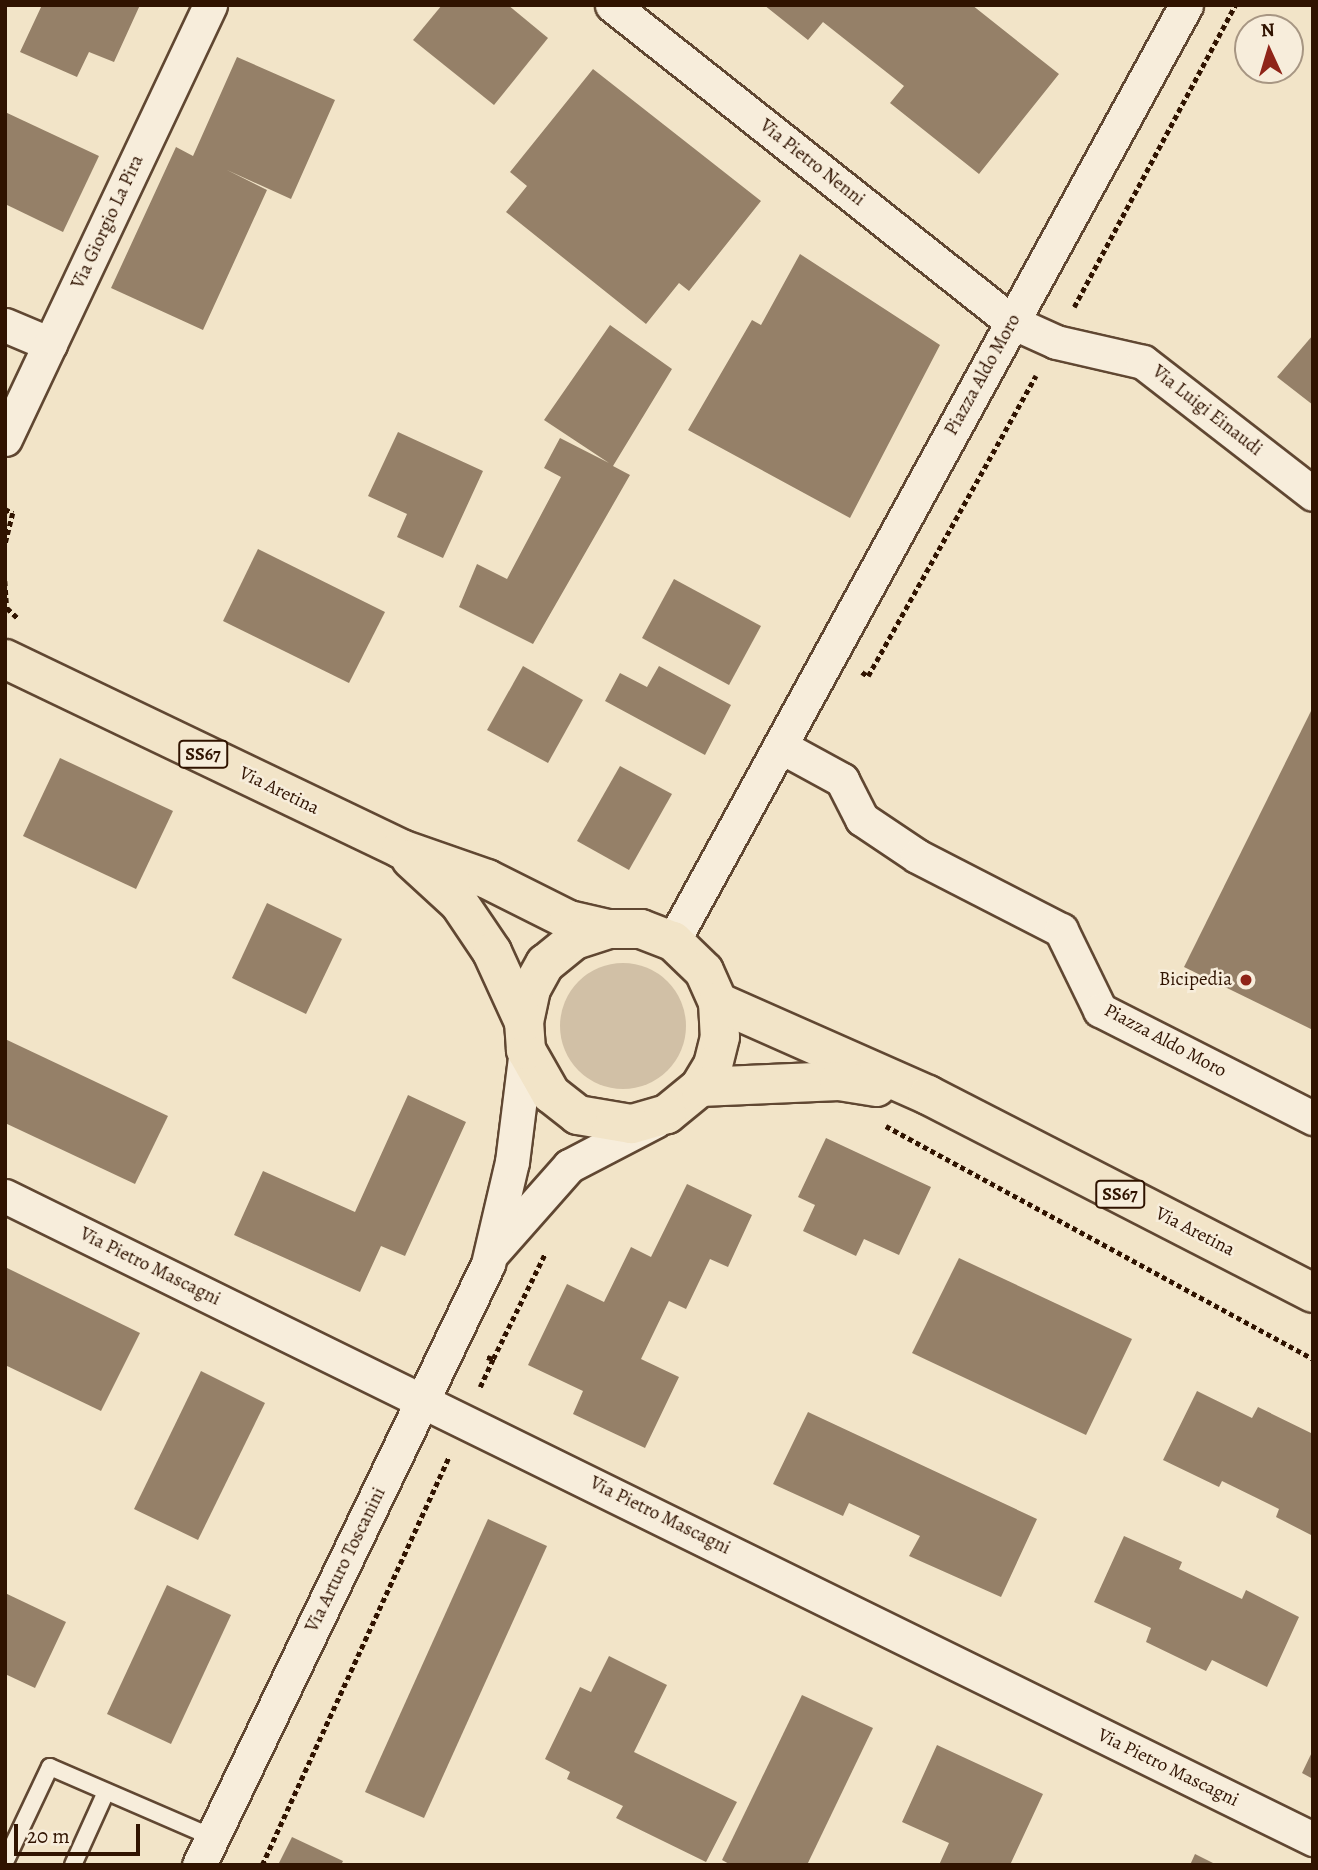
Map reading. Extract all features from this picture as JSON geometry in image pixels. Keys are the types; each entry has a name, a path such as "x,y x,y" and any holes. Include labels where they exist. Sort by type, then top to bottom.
{"main road":[{"name":"Via Aretina","path":"5,659 401,849 487,879 569,920 608,929 641,929 673,941 704,971 719,1002 720,1037 713,1065 700,1087 667,1114 631,1124 578,1115 551,1094 492,952 459,902 401,849"},
{"name":"Via Aretina","path":"525,1036 531,989 545,964 575,940 608,929"},
{"name":"Via Aretina","path":"719,1002 928,1095 1313,1293"},
{"name":"Via Aretina","path":"700,1087 839,1081 928,1095"}],"street":[{"name":"Via Giorgio La Pira","path":"5,439 210,5"},
{"name":"Via Pietro Nenni","path":"612,5 1012,322"},
{"name":"Piazza Aldo Moro","path":"673,941 1186,5"},
{"name":"Via Luigi Einaudi","path":"1012,322 1056,342 1143,362 1313,494"},
{"path":"5,325 50,344"},
{"name":"Piazza Aldo Moro","path":"780,746 842,780 862,818 917,856 1062,930 1100,1010 1313,1118"},
{"name":"Via Arturo Toscanini","path":"206,1851 491,1254 512,1162 525,1036"},
{"name":"Via Arturo Toscanini","path":"491,1254 569,1166 667,1114"},
{"name":"Via Pietro Mascagni","path":"5,1196 1313,1839"}],"lane":[{"path":"5,1862 50,1767 106,1792 206,1851"},
{"path":"73,1865 106,1792"}],"path":[{"path":"5,509 13,513 5,544"},
{"path":"875,1124 888,1127 1313,1359"},
{"path":"262,1865 493,1359 548,1249"},
{"path":"450,1341 493,1359"}],"shaded area":[{"path":"623,963 647,968 668,981 681,1002 686,1026 681,1050 668,1071 647,1084 623,1089 599,1084 578,1071 565,1050 560,1026 565,1002 578,981 599,968"}],"building":[{"path":"42,5 140,5 114,62 89,52 77,77 20,52"},
{"path":"442,5 508,5 548,38 494,105 413,40"},
{"path":"764,5 972,5 1059,74 979,174 890,103 904,86 823,22 808,40"},
{"path":"237,57 335,100 291,199 227,170 267,190 203,330 111,288 176,147 193,156"},
{"path":"593,69 761,201 689,291 679,283 646,324 506,212 527,186 510,172"},
{"path":"5,112 99,156 63,232 5,204"},
{"path":"800,254 940,345 850,518 688,430 752,320 761,325"},
{"path":"610,325 672,369 613,466 630,475 533,644 459,607 477,564 507,579 561,477 544,468 560,438 609,463 544,420"},
{"path":"1313,335 1313,405 1277,377"},
{"path":"398,432 483,471 443,558 397,537 407,514 368,496"},
{"path":"258,549 385,612 349,683 223,621"},
{"path":"674,579 761,626 729,685 642,638"},
{"path":"523,666 583,700 548,763 487,730"},
{"path":"659,666 731,705 705,755 605,701 620,673 647,687"},
{"path":"1313,707 1313,1030 1184,967"},
{"path":"60,758 173,811 136,889 23,836"},
{"path":"620,766 672,794 629,870 577,841"},
{"path":"267,903 342,939 306,1014 232,978"},
{"path":"5,1039 168,1116 135,1184 5,1123"},
{"path":"408,1095 466,1122 405,1256 381,1246 360,1292 234,1235 263,1171 355,1212"},
{"path":"826,1138 931,1187 899,1255 864,1239 856,1256 803,1231 815,1205 798,1197"},
{"path":"687,1184 752,1215 728,1267 710,1259 686,1309 669,1301 641,1359 679,1377 645,1448 573,1414 583,1391 528,1365 567,1284 604,1302 631,1247 651,1257"},
{"path":"959,1258 1132,1339 1086,1435 912,1353"},
{"path":"5,1267 140,1333 101,1411 5,1365"},
{"path":"201,1371 265,1403 198,1540 134,1509"},
{"path":"1197,1391 1252,1418 1258,1407 1313,1434 1313,1536 1276,1517 1279,1509 1222,1481 1219,1487 1163,1460"},
{"path":"808,1412 1037,1519 1001,1597 909,1556 920,1536 849,1503 843,1516 773,1484"},
{"path":"488,1519 547,1546 424,1818 365,1792"},
{"path":"1124,1536 1182,1562 1179,1569 1242,1599 1246,1590 1299,1617 1267,1687 1212,1660 1206,1671 1146,1642 1151,1628 1094,1602"},
{"path":"167,1585 231,1615 171,1744 107,1714"},
{"path":"5,1593 66,1622 35,1688 5,1674"},
{"path":"609,1656 667,1685 634,1752 737,1802 706,1862 616,1818 623,1806 567,1779 570,1772 545,1759 580,1687 591,1692"},
{"path":"802,1695 873,1728 807,1865 731,1865 722,1860"},
{"path":"937,1745 1043,1794 1010,1865 939,1865 949,1843 902,1822"},
{"path":"1313,1750 1313,1779 1302,1773"},
{"path":"292,1837 343,1861 341,1865 278,1865"},
{"path":"1195,1854 1217,1865 1190,1865"}],"place":[{"name":"Bicipedia","path":"1246,980"}]}
